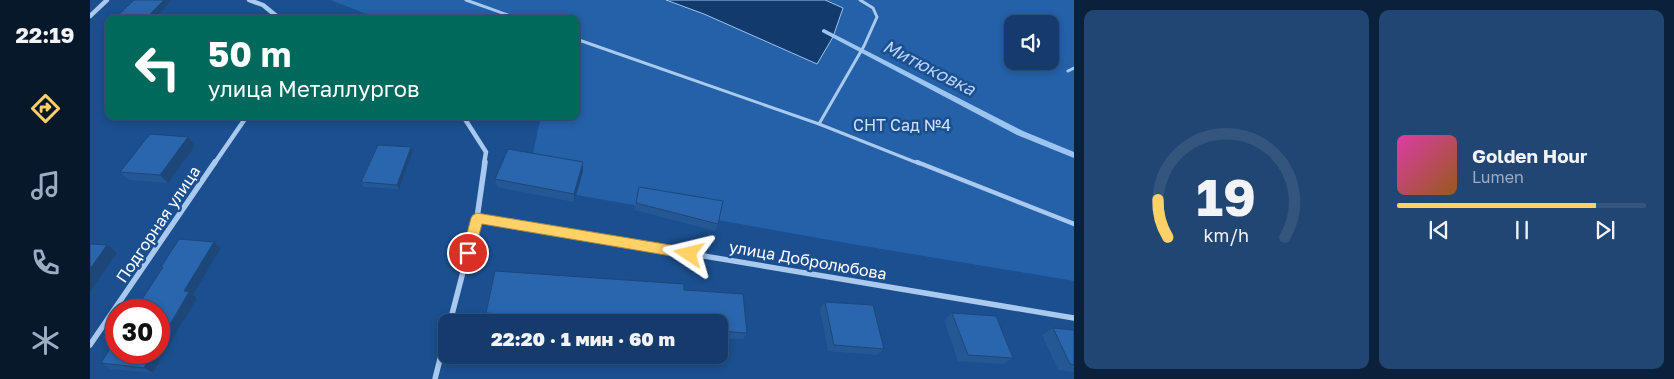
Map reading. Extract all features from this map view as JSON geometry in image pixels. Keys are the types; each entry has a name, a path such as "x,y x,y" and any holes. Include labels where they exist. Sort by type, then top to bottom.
{"street":[{"path":"90,16 107,0"},
{"path":"249,0 264,5 275,15"},
{"name":"Подгорная улица","path":"90,345 244,120"},
{"path":"452,314 477,218 486,152 466,120"},
{"name":"улица Добролюбова","path":"477,218 1074,318"},
{"path":"435,379 439,364"}],"lane":[{"path":"466,0 508,15"},
{"path":"819,124 858,58 877,17 873,8 860,0"},
{"path":"580,40 819,124 1074,224"},
{"path":"1068,71 1074,68"}],"green space":[{"name":"СНТ Сад №4","path":"330,0 1074,0 1074,281 526,186 540,120 580,120 580,15 369,15"}],"shaded area":[{"path":"666,0 825,0 843,8 833,37 817,64 704,14"}],"building":[{"path":"134,0 164,0 149,15 118,15"},
{"path":"150,134 188,137 160,175 120,172"},
{"path":"378,145 411,147 397,185 361,182"},
{"path":"508,149 583,162 574,194 495,179"},
{"path":"639,187 723,201 718,224 636,203"},
{"path":"179,239 214,242 184,291 189,292 170,324 170,299 142,299 163,267 161,267"},
{"path":"90,244 107,245 90,269"},
{"path":"495,271 684,284 684,290 743,294 747,333 728,332 728,314 486,313"},
{"path":"825,302 873,305 884,349 834,345"},
{"path":"952,313 996,316 1013,358 968,355"},
{"path":"1053,328 1074,330 1074,365 1070,364"},
{"path":"110,364 146,364 144,368"}],"waterway":[{"name":"Митюковка","path":"824,31 1020,133 1074,155"}],"route":[{"path":"468,253 477,218 689,254"}]}
